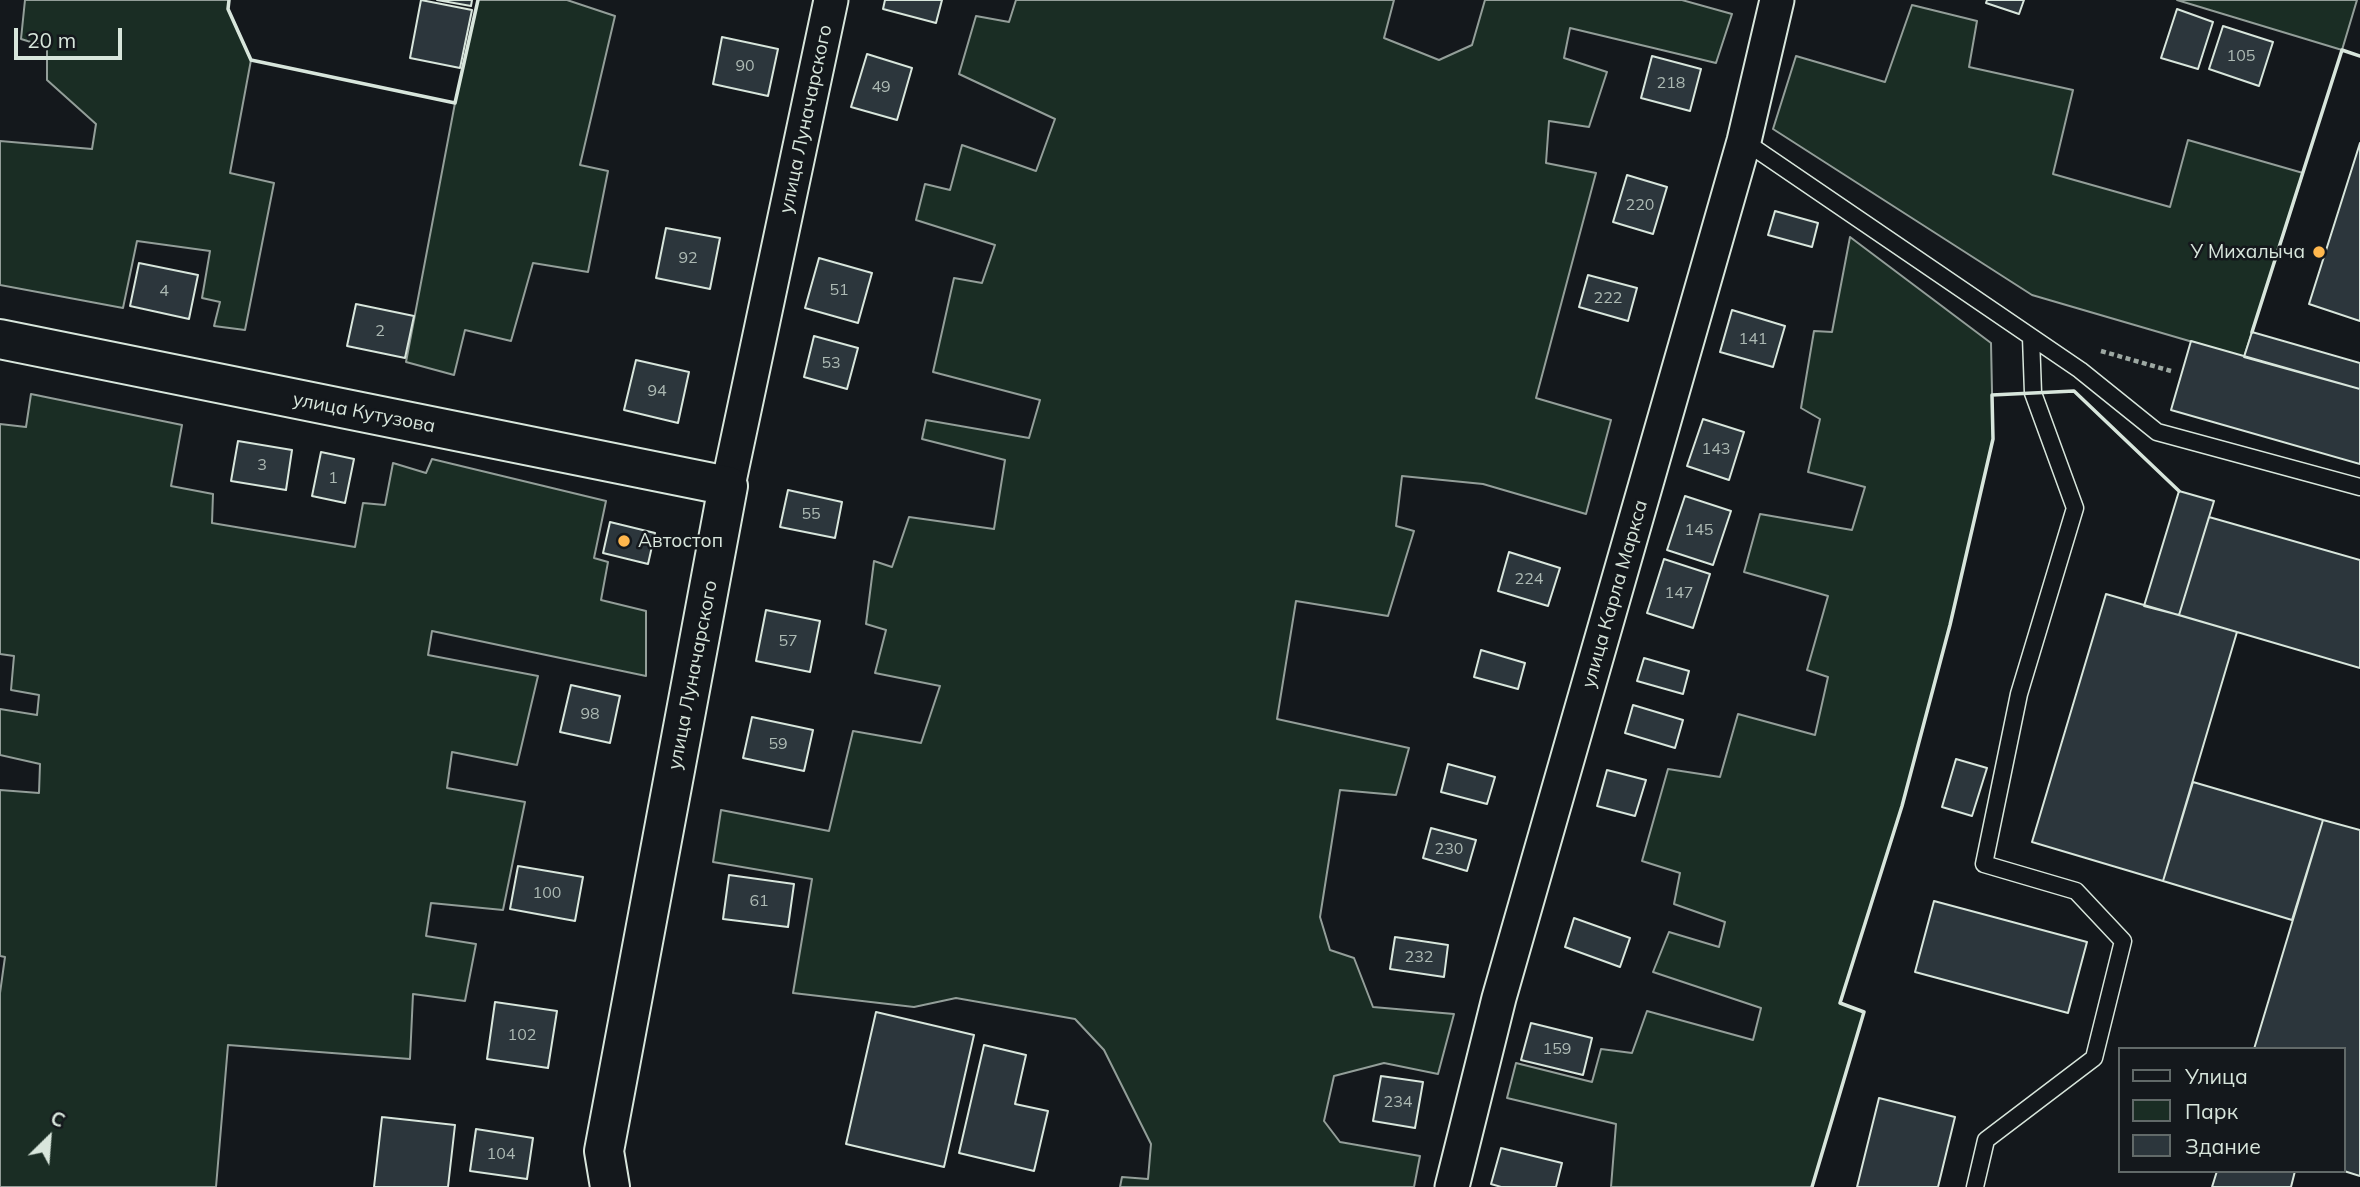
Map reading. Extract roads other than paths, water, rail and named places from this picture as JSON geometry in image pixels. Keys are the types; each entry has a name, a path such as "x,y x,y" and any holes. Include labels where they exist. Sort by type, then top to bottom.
{"street":[{"name":"улица Луначарского","path":"610,1187 604,1151 728,486 831,0"},
{"name":"улица Карла Маркса","path":"1452,1187 1499,998 1744,141 1777,0"},
{"name":"улица Кутузова","path":"0,339 728,486"}],"lane":[{"path":"1744,141 2080,370 2157,432 2360,487"},
{"path":"1975,1187 1986,1140 2094,1058 2123,941 2076,891 1984,864 2019,694 2075,508 2033,393 2031,337"}],"place":[{"name":"У Михалыча","path":"2319,252"},
{"name":"Автостоп","path":"624,541"}]}
